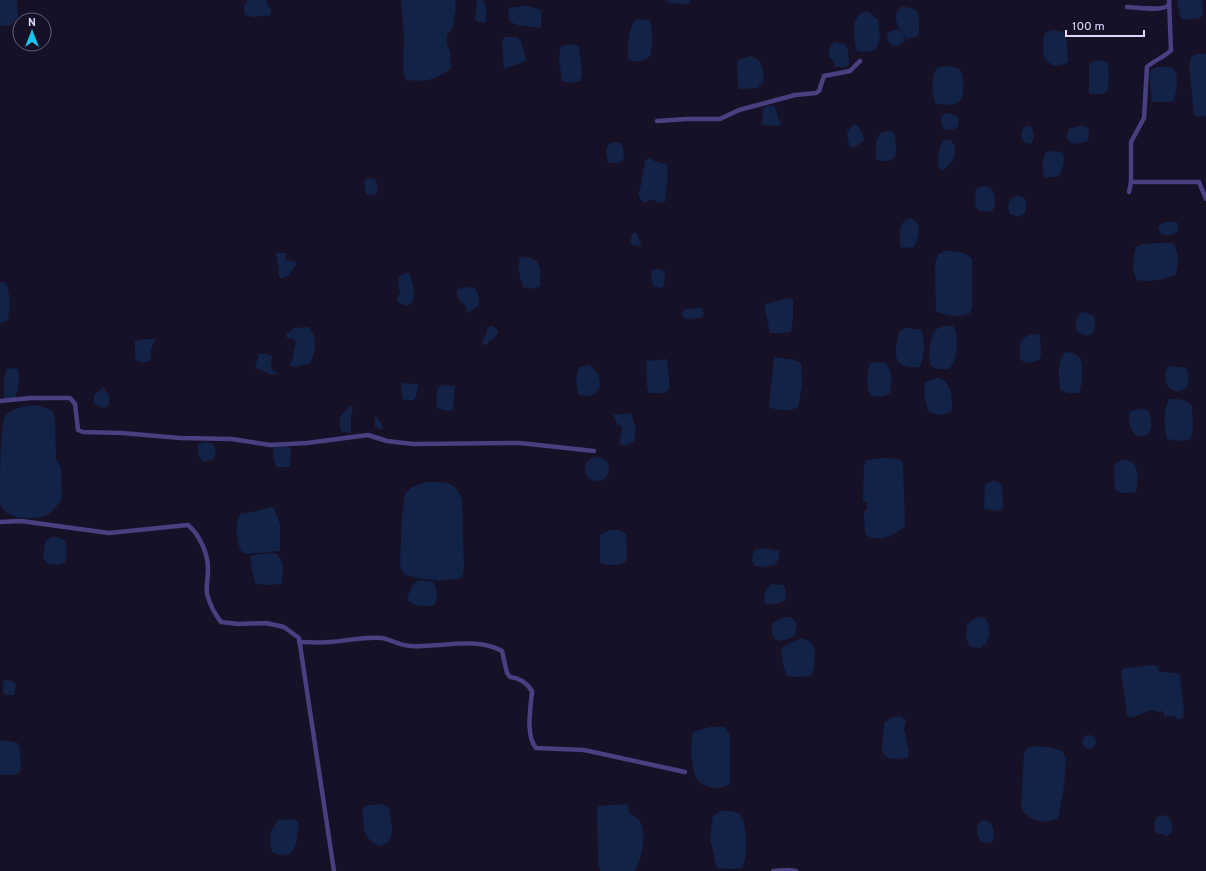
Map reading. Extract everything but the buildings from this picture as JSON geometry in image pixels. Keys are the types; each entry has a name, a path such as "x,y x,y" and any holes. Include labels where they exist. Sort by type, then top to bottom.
{"street":[{"path":"1126,7 1159,9 1166,8 1169,3"},
{"path":"1129,192 1131,182 1130,142 1144,118 1147,67 1152,62 1168,54 1171,50 1172,44 1169,3"},
{"path":"657,121 720,119 739,110 795,95 816,93 819,91 824,76 850,71 860,61"},
{"path":"1131,182 1199,182 1206,199"},
{"path":"0,401 31,398 70,398 75,404 78,430 84,432 122,433 180,438 232,439 270,445 307,443 368,435 388,441 413,444 520,443 594,451"},
{"path":"0,522 21,521 109,533 188,525 194,530 205,550 208,567 207,592 213,612 221,622 239,624 266,623 284,627 299,638 334,871"},
{"path":"300,642 382,638 411,646 481,644 497,648 502,651 507,673 510,677 516,678 528,684 532,690 529,718 532,740 536,748 584,750 685,772"},
{"path":"773,871 796,871"}],"water":[{"path":"0,0 17,0 18,12 12,12 12,24 0,26"},
{"path":"247,0 265,0 271,10 271,15 254,17 245,15 244,8"},
{"path":"401,0 455,0 456,8 452,29 447,35 451,68 435,78 419,81 406,80 403,71 404,40"},
{"path":"477,0 483,0 486,8 486,22 482,23 475,20"},
{"path":"666,0 691,0 689,4 668,3"},
{"path":"1177,0 1202,0 1203,12 1201,18 1184,20 1180,17"},
{"path":"528,6 541,10 541,28 518,25 510,22 508,14 509,8"},
{"path":"901,7 913,9 918,14 919,34 916,37 907,39 901,32 905,39 903,43 893,46 888,41 887,36 889,32 896,29 901,31 896,16"},
{"path":"862,12 869,12 878,20 880,39 876,48 872,51 857,51 854,25 858,16"},
{"path":"636,19 650,20 652,29 652,47 650,56 642,61 628,59 628,44 631,28"},
{"path":"1052,30 1063,32 1065,35 1068,62 1062,65 1054,66 1046,60 1044,56 1044,34"},
{"path":"505,37 517,37 521,41 526,61 504,69 502,41"},
{"path":"836,42 845,45 848,49 849,64 846,67 835,67 833,60 829,58 829,50 832,44"},
{"path":"570,44 579,46 582,73 580,81 570,83 562,81 559,59 561,46"},
{"path":"1197,54 1206,54 1206,116 1199,117 1194,115 1189,65 1191,57"},
{"path":"751,56 759,60 763,71 764,80 758,88 740,89 738,87 737,61"},
{"path":"1099,60 1107,62 1108,66 1109,77 1107,92 1103,94 1090,94 1089,64"},
{"path":"948,66 960,70 963,86 962,98 954,104 948,105 935,103 933,94 933,79 935,70 938,67"},
{"path":"1160,67 1171,68 1175,72 1177,79 1174,100 1172,102 1154,102 1152,100 1149,75 1152,69"},
{"path":"767,106 775,106 778,119 782,123 778,126 762,125 763,109"},
{"path":"949,113 957,116 958,120 958,126 951,130 943,129 941,120 942,115"},
{"path":"853,124 856,125 862,132 864,140 855,147 850,148 847,133"},
{"path":"1029,126 1032,128 1034,134 1031,144 1025,143 1021,137 1023,127"},
{"path":"1078,126 1085,126 1089,129 1088,141 1075,144 1069,142 1067,136 1068,130"},
{"path":"891,131 895,134 895,157 886,161 876,159 876,144 878,137 883,132"},
{"path":"951,140 954,144 955,153 949,165 941,171 938,165 938,157 942,141"},
{"path":"613,142 620,143 623,148 624,159 619,163 610,163 608,161 606,153 607,147"},
{"path":"1055,151 1063,153 1064,162 1062,171 1059,176 1045,178 1043,161 1046,152"},
{"path":"649,158 667,165 668,174 665,202 658,203 654,199 643,202 638,195 645,160"},
{"path":"367,178 375,179 378,186 376,194 370,196 366,193 364,182"},
{"path":"983,186 991,188 995,198 993,210 986,212 978,210 975,204 976,189"},
{"path":"1018,196 1024,198 1026,202 1025,213 1019,217 1010,214 1008,208 1011,198"},
{"path":"910,218 917,223 918,226 919,230 917,239 914,247 903,248 900,246 900,229 903,222"},
{"path":"1166,222 1177,222 1178,231 1170,235 1161,234 1158,227"},
{"path":"636,232 642,247 630,244 632,234"},
{"path":"1173,243 1175,246 1178,259 1175,275 1151,281 1137,280 1133,264 1136,247 1143,244"},
{"path":"945,251 956,251 963,253 972,259 972,307 970,313 966,315 953,316 936,311 935,265 938,254"},
{"path":"276,253 286,253 286,260 296,262 296,265 288,276 281,278 278,276 279,268"},
{"path":"527,257 536,261 540,268 540,286 534,289 523,287 518,269 520,258"},
{"path":"656,269 665,272 664,286 661,288 654,287 651,279 652,270"},
{"path":"405,273 409,273 414,291 413,301 407,306 397,302 397,297 400,293 398,280 400,276"},
{"path":"0,282 5,282 10,305 8,320 0,323"},
{"path":"464,287 475,288 478,294 479,305 467,313 465,304 459,300 457,295 457,290"},
{"path":"789,298 793,299 791,332 770,333 765,304"},
{"path":"701,308 704,313 702,318 684,319 682,313 686,309"},
{"path":"1085,312 1094,316 1095,328 1089,335 1080,334 1076,326 1076,320 1080,313"},
{"path":"492,326 497,329 498,333 486,346 482,343 483,338 486,335 488,327"},
{"path":"953,326 956,334 957,348 953,363 949,369 938,369 931,366 929,353 934,332 943,327"},
{"path":"308,327 311,330 315,340 314,355 310,363 295,367 290,366 296,343 294,339 287,338 286,335 294,328"},
{"path":"905,328 921,330 923,335 924,349 920,367 904,366 897,359 896,347 899,332"},
{"path":"1033,334 1040,335 1040,359 1027,363 1020,359 1020,346 1025,337"},
{"path":"155,339 150,353 151,360 144,363 137,361 135,357 135,341"},
{"path":"1069,352 1078,356 1082,364 1082,380 1079,393 1071,393 1060,389 1060,361 1064,353"},
{"path":"259,354 272,356 271,368 277,373 276,375 255,368"},
{"path":"774,357 794,360 801,363 802,385 798,407 795,409 781,410 770,408 769,406"},
{"path":"667,359 669,389 664,393 649,393 647,386 646,361"},
{"path":"875,362 886,363 889,366 891,374 890,393 880,397 870,395 867,383 870,364"},
{"path":"589,365 598,375 600,380 599,386 597,391 593,394 587,396 579,395 576,381 579,367"},
{"path":"1172,366 1186,368 1188,378 1187,386 1183,390 1172,390 1167,385 1165,378 1167,368"},
{"path":"7,368 18,369 19,384 15,398 5,399 4,378"},
{"path":"936,378 945,382 950,390 952,411 946,414 937,414 928,411 924,394 925,382"},
{"path":"401,383 418,384 416,397 413,400 405,400 402,398"},
{"path":"441,385 455,386 453,410 449,411 436,407 437,390"},
{"path":"103,387 109,396 109,405 104,408 94,404 94,395"},
{"path":"1170,399 1179,399 1188,402 1192,406 1193,430 1191,439 1181,441 1167,439 1165,413 1167,403"},
{"path":"36,405 52,410 55,420 56,459 61,468 62,499 47,515 34,518 20,518 7,513 0,503 3,422 8,413 16,409"},
{"path":"349,406 353,408 351,417 351,433 343,432 340,429 340,417"},
{"path":"1140,409 1148,410 1150,416 1151,429 1148,435 1138,436 1134,434 1130,426 1130,411"},
{"path":"631,413 636,429 634,441 626,446 619,444 622,431 621,425 618,425 613,415"},
{"path":"376,416 382,425 383,430 375,427 374,418"},
{"path":"204,442 213,443 216,451 213,459 203,462 198,454 198,444"},
{"path":"274,447 289,447 291,450 290,466 277,467 273,457"},
{"path":"597,457 606,460 609,469 606,478 597,481 588,478 585,469 588,460"},
{"path":"884,458 899,459 903,463 905,526 886,538 875,538 865,534 864,511 867,510 867,502 863,501 864,466 866,460"},
{"path":"1122,460 1133,463 1137,470 1138,479 1136,492 1125,493 1115,490 1114,467 1117,462"},
{"path":"993,481 1002,485 1003,507 1000,511 987,510 984,508 985,486 987,483"},
{"path":"427,482 444,482 453,486 459,493 462,500 464,568 462,578 440,580 412,577 405,575 400,565 402,516 405,494 412,487"},
{"path":"271,507 274,508 280,524 280,551 246,554 241,551 237,532 237,521 239,517 242,513 253,512"},
{"path":"609,530 619,530 626,534 626,561 620,564 610,565 600,563 600,535"},
{"path":"51,537 57,537 65,540 67,553 65,563 59,565 48,564 43,558 45,542"},
{"path":"765,548 779,551 779,558 775,565 763,567 755,566 752,560 754,550"},
{"path":"274,553 278,555 283,565 282,584 267,585 255,583 250,557 258,554"},
{"path":"418,580 433,582 437,593 435,605 424,606 409,602 407,599 412,586"},
{"path":"771,584 784,585 786,592 785,600 776,604 765,603 765,593"},
{"path":"784,617 791,617 797,624 795,634 787,639 777,640 774,638 772,633 773,623"},
{"path":"977,617 985,618 989,626 989,638 981,648 970,647 966,638 967,624"},
{"path":"803,638 811,643 815,649 814,668 811,676 787,676 783,665 781,648"},
{"path":"1154,665 1158,667 1159,672 1177,673 1180,676 1184,712 1183,718 1178,720 1175,716 1164,717 1163,711 1157,712 1152,710 1130,718 1127,715 1121,671 1125,668"},
{"path":"5,680 16,684 14,695 5,695 3,692 3,682"},
{"path":"899,716 906,721 904,729 909,752 907,758 889,758 884,755 882,751 884,723 891,718"},
{"path":"710,727 725,727 730,736 730,782 729,785 718,788 709,787 700,782 696,777 692,764 691,743 693,732"},
{"path":"1086,735 1092,735 1096,739 1096,745 1092,749 1086,749 1082,745 1082,739"},
{"path":"4,740 18,743 20,750 20,772 14,775 0,775 0,741"},
{"path":"1036,746 1062,751 1066,758 1064,787 1058,819 1044,822 1033,819 1025,814 1021,806 1024,754 1028,748"},
{"path":"379,804 385,805 389,808 392,825 389,840 380,846 374,843 365,832 362,810 365,806"},
{"path":"627,804 630,813 640,821 642,826 643,847 639,861 634,871 601,871 598,866 597,808 599,806"},
{"path":"721,811 735,812 742,818 745,831 746,849 742,868 718,868 716,865 710,838 713,816"},
{"path":"1164,815 1170,819 1172,824 1172,832 1167,836 1155,832 1154,823 1157,817"},
{"path":"295,819 299,823 296,845 290,854 279,855 272,852 270,843 273,827 279,820"},
{"path":"980,821 988,821 992,826 994,836 992,843 982,842 977,832"}]}
